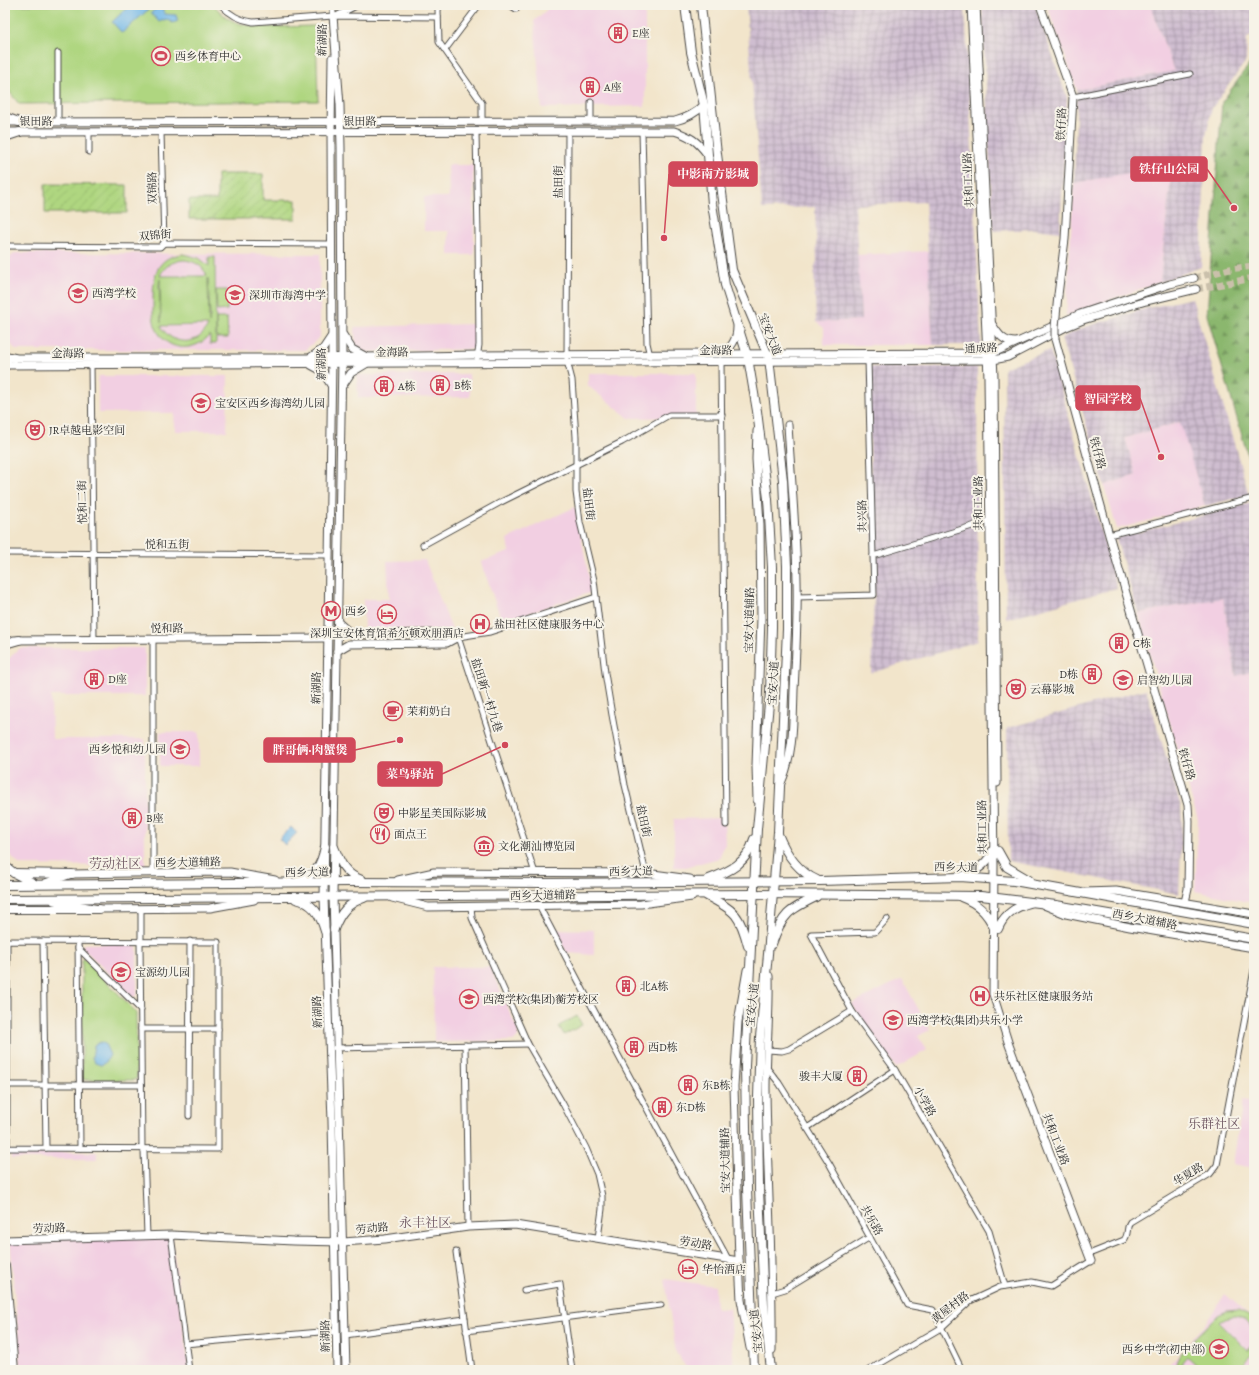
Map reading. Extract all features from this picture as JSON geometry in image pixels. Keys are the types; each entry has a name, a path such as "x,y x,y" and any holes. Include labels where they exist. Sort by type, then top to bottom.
{"main road":[{"name":"宝安大道","path":"685,5 691,52 704,105 712,204 725,285 748,358 757,411 768,499 772,567 770,693 757,829 744,1066 754,1369"},
{"name":"宝安大道","path":"701,5 717,154 732,270 768,358 783,480 787,566 787,629 778,832 760,1037 758,1097 759,1189 764,1306 771,1370"},
{"path":"5,117 19,122"},
{"path":"5,137 20,132"},
{"path":"5,636 19,640"},
{"path":"5,644 19,640"},
{"path":"702,881 735,868 745,857 757,829"},
{"path":"778,832 786,852 797,866 806,874 820,881"},
{"path":"334,846 342,865 347,872 354,878 370,882"},
{"path":"292,883 306,878 315,871 320,863 325,848"},
{"path":"960,877 976,871 996,851 1007,867 1021,877 1039,885"},
{"path":"5,866 14,873 40,885"},
{"path":"14,873 72,874"},
{"name":"西乡大道","path":"5,885 324,882 542,883 820,881 960,877 1039,885 1254,924"},
{"path":"5,899 753,894 996,897 1035,902 1254,939"},
{"path":"705,895 728,906 738,917 745,931 750,952"},
{"path":"334,929 340,915 346,908 358,900 373,896"},
{"path":"768,954 782,920 796,907 818,896"},
{"path":"956,896 968,900 982,909 996,928 1008,913 1022,905 1035,902"},
{"path":"290,897 304,901 314,908 320,916 325,931"},
{"path":"6,910 20,904 42,899"},
{"path":"6,910 99,909"},
{"path":"5,1266 14,1370"}],"street":[{"path":"221,5 231,15 242,21 253,22 333,16 438,17"},
{"path":"333,5 333,16"},
{"path":"333,16 348,11 358,5"},
{"path":"440,5 438,10 439,42 482,103 482,122"},
{"path":"445,50 478,5"},
{"path":"510,5 516,9"},
{"name":"共和工业路","path":"971,5 990,357 997,1001 1009,1045 1092,1261"},
{"name":"共和工业路","path":"976,5 991,323 989,521 996,851"},
{"name":"铁仔路","path":"1040,5 1073,97 1065,238 1058,294 1055,339 1188,805 1188,889 1185,902"},
{"name":"新湖路","path":"333,16 331,122 332,387 324,896 343,1242 346,1370"},
{"name":"新湖路","path":"333,16 340,122 342,333 333,882 334,1242 337,1370"},
{"path":"58,53 58,122"},
{"path":"1073,97 1190,74"},
{"path":"591,102 592,122"},
{"name":"银田路","path":"5,122 675,121 696,113 704,105"},
{"path":"674,131 677,131 680,127 675,121"},
{"name":"盐田街","path":"568,131 567,358 572,380 576,437 576,492 580,522 596,597 605,673 612,715 625,785 646,873"},
{"path":"642,131 646,342 650,358"},
{"name":"银田路","path":"5,132 674,131 692,138 708,154"},
{"path":"89,132 89,152"},
{"name":"双锦路","path":"161,132 164,243"},
{"path":"476,132 478,235 477,359"},
{"name":"双锦街","path":"5,246 160,247 164,243 332,244"},
{"name":"通成路","path":"778,358 868,360 990,357 1063,320 1170,284 1194,278"},
{"name":"通成路","path":"778,358 1008,357 1082,320 1146,301 1196,289"},
{"path":"726,825 721,358 735,341 737,323"},
{"path":"991,323 1003,339 1015,342 1021,341"},
{"path":"332,332 330,340 323,349 308,361 322,371 332,387"},
{"path":"342,333 346,342 352,349 368,360 351,373 345,380 342,387"},
{"name":"金海路","path":"7,361 342,361 567,358 778,358"},
{"name":"共兴路","path":"798,597 874,595 868,360"},
{"name":"金海路","path":"7,361 91,364 308,361"},
{"name":"悦和二街","path":"91,364 94,639"},
{"name":"宝安大道辅路","path":"757,411 756,459 760,524 761,618 756,766 757,829"},
{"path":"423,545 501,502 622,442 669,415 722,415"},
{"path":"780,786 789,760 798,618 795,531 788,425"},
{"path":"1110,535 1250,499"},
{"path":"873,556 989,521"},
{"name":"悦和五街","path":"5,553 329,554"},
{"path":"337,651 349,644 447,643 458,638 490,632 596,597"},
{"path":"338,622 347,630 356,634 447,633 458,638"},
{"name":"悦和路","path":"5,641 328,638"},
{"name":"盐田新一村九巷","path":"458,638 535,872"},
{"path":"153,639 153,873"},
{"name":"西乡大道辅路","path":"40,885 72,874 230,872 292,883"},
{"name":"西乡大道辅路","path":"388,883 434,872 646,873 702,881"},
{"name":"西乡大道辅路","path":"1078,892 1116,891 1254,914"},
{"name":"西乡大道辅路","path":"382,896 428,907 641,904 705,895"},
{"path":"42,899 99,909 141,909 210,908 267,897"},
{"name":"西乡大道辅路","path":"1035,902 1066,914 1130,928 1254,948"},
{"path":"471,906 472,918 528,1044 583,1142 597,1174 602,1196 598,1238"},
{"path":"539,906 583,991 728,1259"},
{"path":"141,909 142,1148 144,1151 147,1235"},
{"name":"小学路","path":"887,919 875,932 811,934 852,1011 895,1070 989,1231 1005,1286"},
{"path":"7,941 140,941 218,942 218,1148 7,1148 7,941"},
{"path":"43,941 46,1148"},
{"path":"78,941 80,1148"},
{"path":"189,1116 190,942"},
{"path":"78,948 141,1010"},
{"name":"宝安大道辅路","path":"750,952 740,1010 734,1086 741,1300 754,1369"},
{"path":"768,954 770,1012 766,1087 772,1293 771,1370"},
{"name":"华夏路","path":"1089,1254 1124,1240 1127,1235 1128,1224 1130,1222 1210,1174 1217,1165 1254,970"},
{"path":"768,1050 782,1051 789,1049 852,1011"},
{"path":"141,1028 218,1028"},
{"path":"333,1048 528,1044"},
{"path":"466,1046 468,1227"},
{"name":"共乐路","path":"767,1068 778,1082 829,1163 907,1305 933,1310 962,1370"},
{"path":"807,1128 895,1070"},
{"path":"6,1085 141,1085"},
{"name":"劳动路","path":"5,1240 170,1234 343,1242 468,1227 515,1224 739,1261"},
{"path":"170,1234 189,1370"},
{"path":"772,1293 785,1289 870,1238"},
{"path":"456,1252 472,1370"},
{"name":"黄屋村路","path":"870,1370 941,1328 970,1301 1005,1286 1032,1282 1051,1286 1092,1261"},
{"path":"524,1290 560,1284 572,1370"},
{"path":"466,1331 661,1305"},
{"path":"345,1335 465,1319"},
{"path":"185,1344 320,1332 336,1332"}],"shaded area":[{"path":"552,5 645,5 645,106 542,108 534,21"},
{"path":"746,5 965,5 981,345 933,345 925,202 855,205 861,320 816,322 814,269 817,261 815,207 762,209"},
{"path":"982,5 1035,5 1067,98 1060,232 1034,229 993,231"},
{"path":"1047,5 1150,5 1174,71 1077,90"},
{"path":"1150,5 1254,5 1254,35 1247,38 1246,61 1212,108 1206,135 1201,267 1160,282 1172,165 1074,183 1077,90 1174,71"},
{"path":"1172,164 1160,282 1066,316 1074,183"},
{"path":"448,165 473,165 474,255 449,255 449,231 424,231 424,197 449,197"},
{"path":"928,251 933,345 824,345 824,328 816,322 861,320 857,255"},
{"path":"15,253 320,254 320,337 305,350 16,350 5,337 5,262"},
{"path":"1192,298 1249,495 1205,506 1180,422 1125,438 1136,475 1104,485 1061,338 1085,327 1121,316"},
{"path":"475,324 476,349 359,352 356,348 355,327"},
{"path":"1050,350 1117,588 1006,619 1004,368"},
{"path":"868,367 977,367 978,641 871,673 874,595"},
{"path":"588,373 696,373 696,417 629,418 588,386"},
{"path":"469,374 470,397 358,398 357,375"},
{"path":"98,376 228,376 227,431 175,431 174,413 98,413"},
{"path":"1181,422 1205,506 1117,529 1104,485 1136,475 1125,438"},
{"path":"1251,503 1254,521 1254,671 1236,676 1223,598 1138,613 1116,538"},
{"path":"575,507 592,592 502,622 481,562 509,552 507,539"},
{"path":"425,560 452,630 364,630 363,599 389,599 387,561"},
{"path":"1223,598 1236,676 1254,671 1254,831 1249,842 1254,844 1254,903 1195,891 1198,820 1138,613"},
{"path":"20,648 145,648 145,696 51,696 52,739 145,739 145,866 20,865 5,850 5,662"},
{"path":"1146,689 1181,807 1182,821 1179,894 1008,861 1007,728"},
{"name":"西乡悦和幼儿园","path":"160,732 199,732 199,766 160,766"},
{"path":"724,818 725,844 719,858 686,867 674,867 674,819"},
{"path":"553,929 594,930 594,955 567,953"},
{"name":"宝源幼儿园","path":"132,943 137,948 137,994 136,996 132,997 82,947 84,944"},
{"name":"西湾学校(集团)蘅芳校区","path":"433,967 490,967 518,1031 518,1037 513,1041 434,1042"},
{"name":"西湾学校(集团)共乐小学","path":"902,979 930,1030 918,1036 927,1050 896,1068 851,1004"},
{"path":"1243,1100 1254,1102 1254,1168 1233,1164"},
{"path":"11,1152 97,1152 97,1159 11,1159"},
{"path":"171,1235 189,1370 21,1370 10,1240"},
{"path":"665,1279 715,1286 716,1309 730,1308 734,1370 688,1370 676,1353"},
{"name":"西乡中学(初中部)","path":"1225,1294 1254,1319 1254,1370 1164,1370 1203,1327"}],"green space":[{"name":"西乡体育中心","path":"5,5 214,5 228,18 241,24 262,27 316,26 318,101 19,104 5,86"},
{"path":"1254,58 1254,477 1207,315 1222,102"},
{"path":"217,174 263,174 263,200 296,200 296,219 189,219 189,200 217,200"},
{"path":"45,184 127,185 127,213 45,213"},
{"path":"183,254 199,258 209,266 209,257 215,257 216,344 210,344 210,335 197,345 190,347 175,346 163,339 156,329 153,312 153,287 160,265 173,256","holes":["184,260 195,263 203,269 207,276 160,276 166,267","208,278 210,316 209,323","160,279 161,323 159,285","208,325 199,337 185,341 171,337 161,326"]},
{"path":"216,290 227,290 227,310 217,311"},
{"path":"216,318 227,318 228,338 217,338"},
{"path":"84,958 136,1012 137,1078 134,1080 85,1080 82,1078 82,961"},
{"path":"577,1016 582,1025 564,1035 559,1026"},
{"name":"西乡中学(初中部)","path":"1238,1310 1247,1314 1254,1320 1254,1353 1238,1370 1202,1370 1187,1356 1182,1362 1181,1370 1175,1370 1179,1355 1218,1315 1227,1311","holes":["1233,1316 1239,1317 1249,1324 1253,1334 1253,1339 1248,1351 1219,1322 1225,1318"]}],"water":[{"path":"130,5 145,5 149,9 122,33 112,22"},
{"path":"160,5 165,14 176,15 178,21 173,23 166,19 159,22 151,13"},
{"path":"291,827 297,833 285,845 279,839"},
{"path":"101,1042 105,1044 110,1055 106,1062 101,1065 95,1063 92,1058 94,1045"}],"tunnel":[{"path":"1194,278 1230,269 1254,266"},
{"path":"1196,289 1254,278"}],"place":[{"name":"E座","path":"618,33"},
{"name":"西乡体育中心","path":"161,56"},
{"name":"A座","path":"590,87"},
{"name":"铁仔山公园","path":"1234,208"},
{"name":"中影南方影城","path":"664,238"},
{"name":"西湾学校","path":"78,293"},
{"name":"深圳市海湾中学","path":"235,295"},
{"name":"B栋","path":"440,385"},
{"name":"A栋","path":"384,386"},
{"name":"宝安区西乡海湾幼儿园","path":"201,403"},
{"name":"JR卓越电影空间","path":"35,430"},
{"name":"智园学校","path":"1161,457"},
{"name":"西乡","path":"331,611"},
{"name":"深圳宝安体育馆希尔顿欢朋酒店","path":"387,614"},
{"name":"盐田社区健康服务中心","path":"480,624"},
{"name":"C栋","path":"1119,643"},
{"name":"D栋","path":"1092,674"},
{"name":"D座","path":"94,679"},
{"name":"启智幼儿园","path":"1123,680"},
{"name":"云幕影城","path":"1016,689"},
{"name":"茉莉奶白","path":"393,711"},
{"name":"胖哥俩·肉蟹煲","path":"400,740"},
{"name":"菜鸟驿站","path":"505,745"},
{"name":"西乡悦和幼儿园","path":"180,749"},
{"name":"中影星美国际影城","path":"384,813"},
{"name":"B座","path":"132,818"},
{"name":"面点王","path":"380,834"},
{"name":"文化潮汕博览园","path":"484,846"},
{"name":"宝源幼儿园","path":"121,972"},
{"name":"北A栋","path":"626,986"},
{"name":"共乐社区健康服务站","path":"980,996"},
{"name":"西湾学校(集团)蘅芳校区","path":"469,999"},
{"name":"西湾学校(集团)共乐小学","path":"893,1020"},
{"name":"西D栋","path":"634,1047"},
{"name":"骏丰大厦","path":"857,1076"},
{"name":"东B栋","path":"688,1085"},
{"name":"东D栋","path":"662,1107"},
{"name":"华怡酒店","path":"688,1269"},
{"name":"西乡中学(初中部)","path":"1219,1349"}],"district":[{"name":"劳动社区","path":"115,863"},
{"name":"乐群社区","path":"1214,1123"},
{"name":"永丰社区","path":"425,1222"}]}
